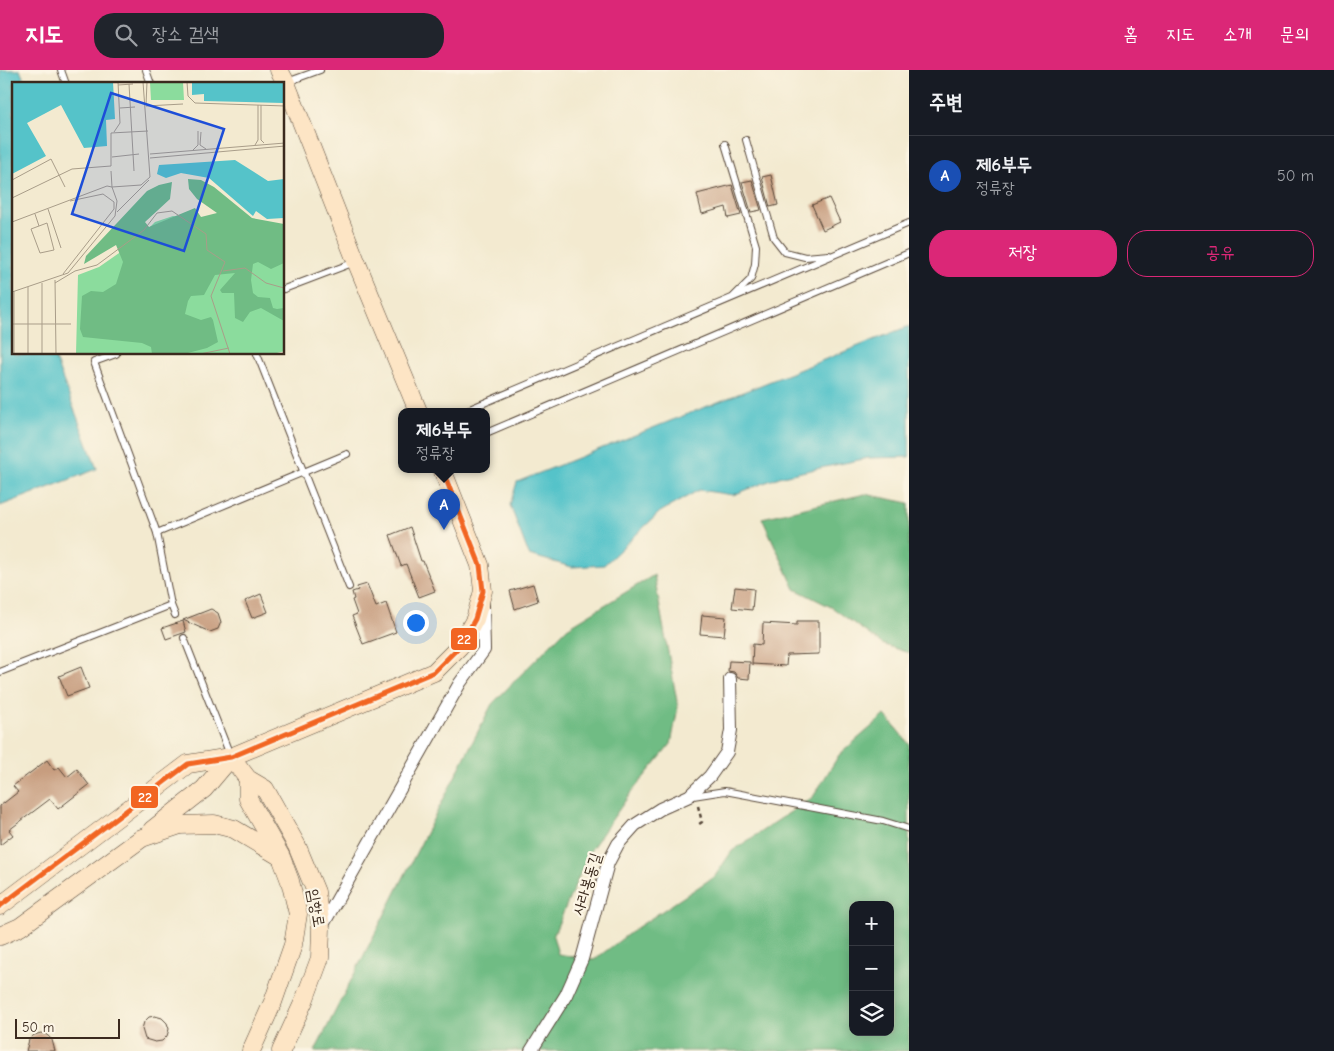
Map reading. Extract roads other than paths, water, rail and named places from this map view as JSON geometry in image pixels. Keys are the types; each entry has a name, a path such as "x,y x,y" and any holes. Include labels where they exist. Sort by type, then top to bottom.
{"main road":[{"path":"283,74 356,261 417,408"},
{"path":"0,906 188,764 231,757 434,672 460,646 475,619 483,591 480,565 444,473"},
{"path":"0,936 20,927 142,838 204,789 231,757"},
{"name":"임항로","path":"231,757 248,779 265,789 298,846 316,892 321,928 320,958 304,1002 280,1051"},
{"name":"임항로","path":"248,779 248,799 281,858 290,881 298,914 294,945 273,1002 251,1051"},
{"path":"142,838 180,826 214,824 234,829 281,858"}],"street":[{"path":"321,928 460,683 484,650 483,591"},
{"path":"692,796 710,776 727,752 731,730 730,679"},
{"name":"사라봉동길","path":"531,1051 566,994 582,959 608,863 618,844 636,825 660,808 692,796"}],"lane":[{"path":"61,70 65,82"},
{"path":"146,70 150,82"},
{"path":"283,74 320,70"},
{"path":"746,140 774,238 785,252 792,254 805,257 835,254"},
{"path":"725,144 756,246 755,264 751,279 732,298"},
{"path":"472,408 909,223"},
{"path":"490,431 909,253"},
{"path":"285,289 356,261"},
{"path":"111,355 94,362 157,533 171,605 175,615"},
{"path":"257,355 349,587"},
{"path":"157,533 347,454"},
{"path":"0,672 171,605"},
{"path":"184,638 231,757"},
{"name":"사라봉동길","path":"692,796 724,791 883,821 909,830"}],"water":[{"path":"0,70 20,70 25,82 12,82 12,355 53,355 97,469 0,506"},
{"path":"909,326 909,457 868,458 782,476 733,495 699,490 660,512 604,565 572,567 529,555 510,505 517,482"}],"place":[{"name":"제6부두","path":"444,530"}]}
